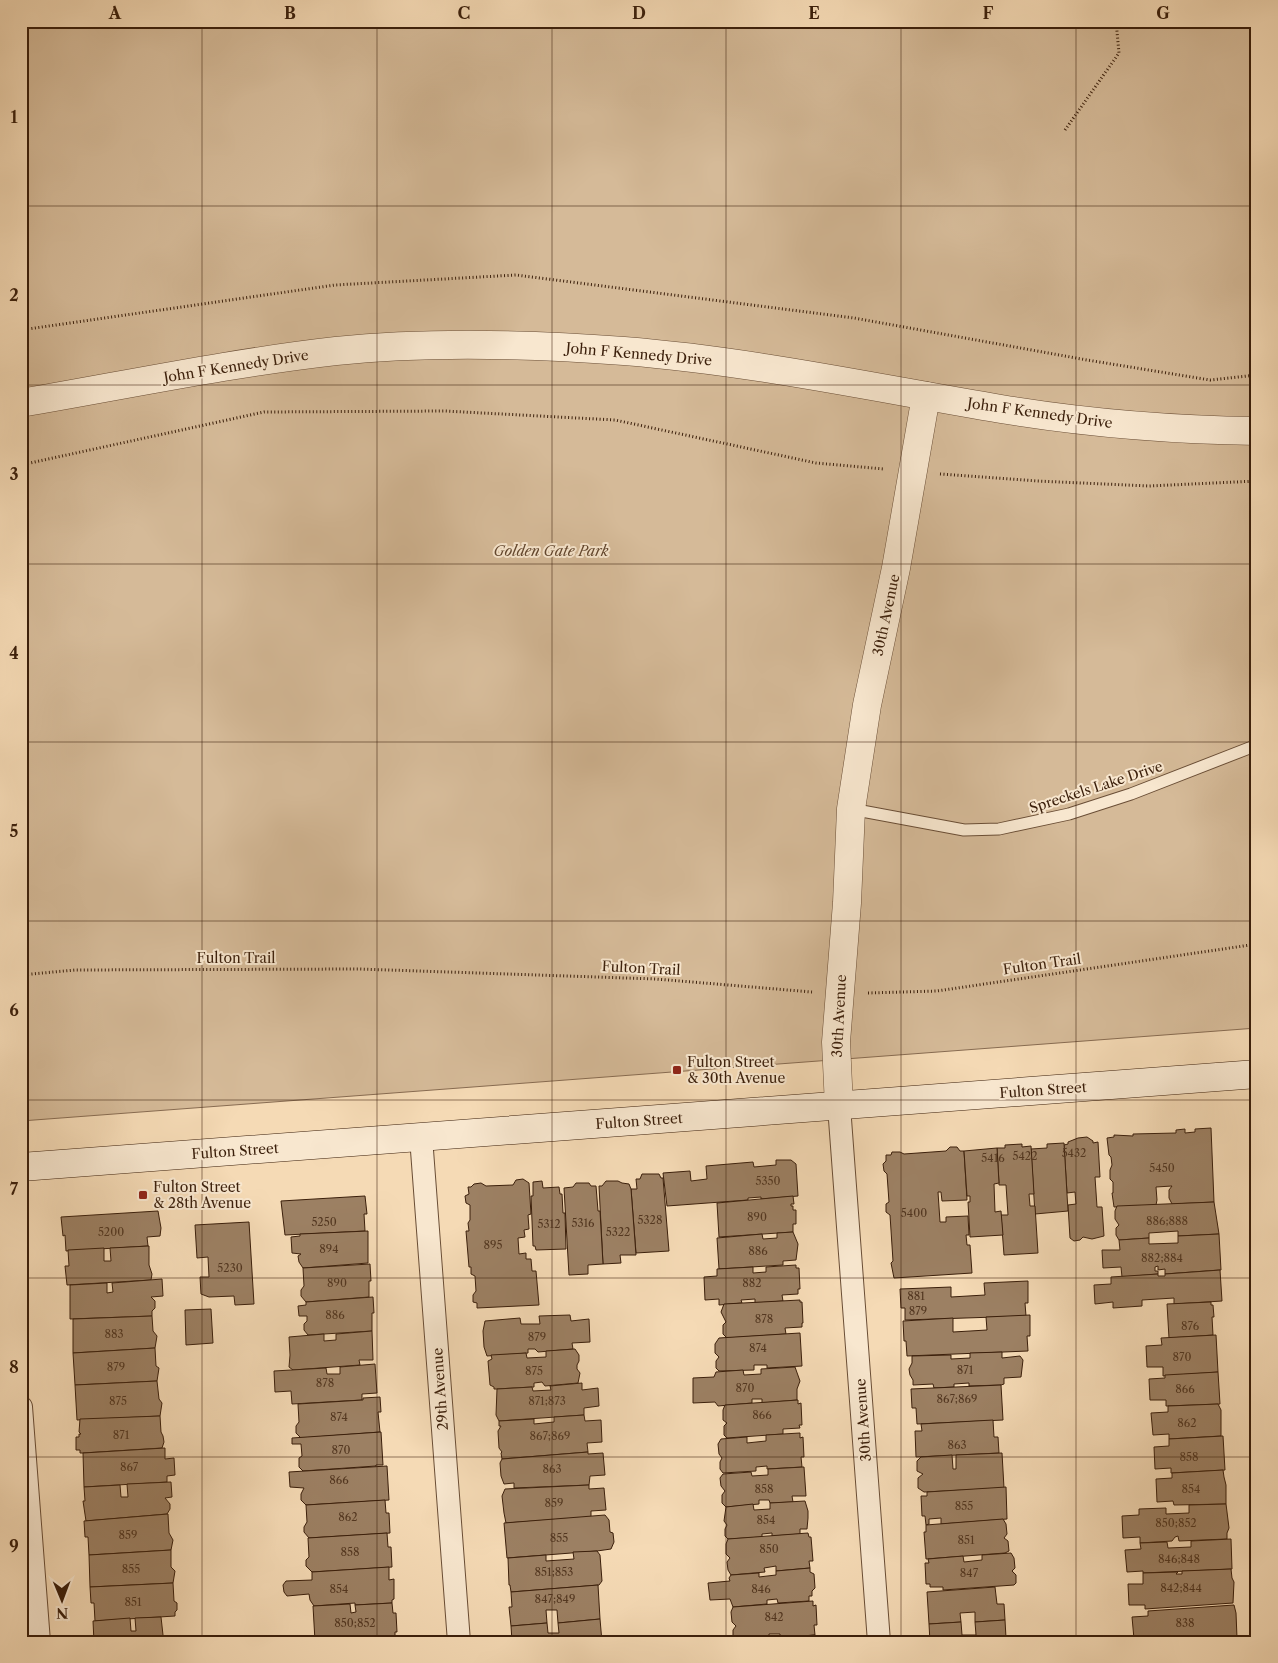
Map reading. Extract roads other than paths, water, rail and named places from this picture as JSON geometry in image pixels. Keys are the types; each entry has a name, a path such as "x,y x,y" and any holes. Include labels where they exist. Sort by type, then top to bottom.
{"street":[{"name":"John F Kennedy Drive","path":"21,403 195,372 338,351 468,345 565,348 692,358 762,367 1003,409 1128,425 1257,431"},
{"name":"30th Avenue","path":"879,1642 839,1106 836,1042 847,903 851,809 867,705 896,568 926,396"},
{"name":"Fulton Street","path":"21,1167 1257,1075"},
{"name":"29th Avenue","path":"421,1137 459,1642"},
{"path":"21,1407 39,1642"}],"lane":[{"name":"Spreckels Lake Drive","path":"851,809 964,830 999,830 1033,823 1095,805 1190,772 1257,745"}],"place":[{"name":"Fulton Street & 30th Avenue","path":"677,1070"},
{"name":"Fulton Street & 28th Avenue","path":"143,1195"}],"park label":[{"name":"Golden Gate Park","path":"551,551"}]}
